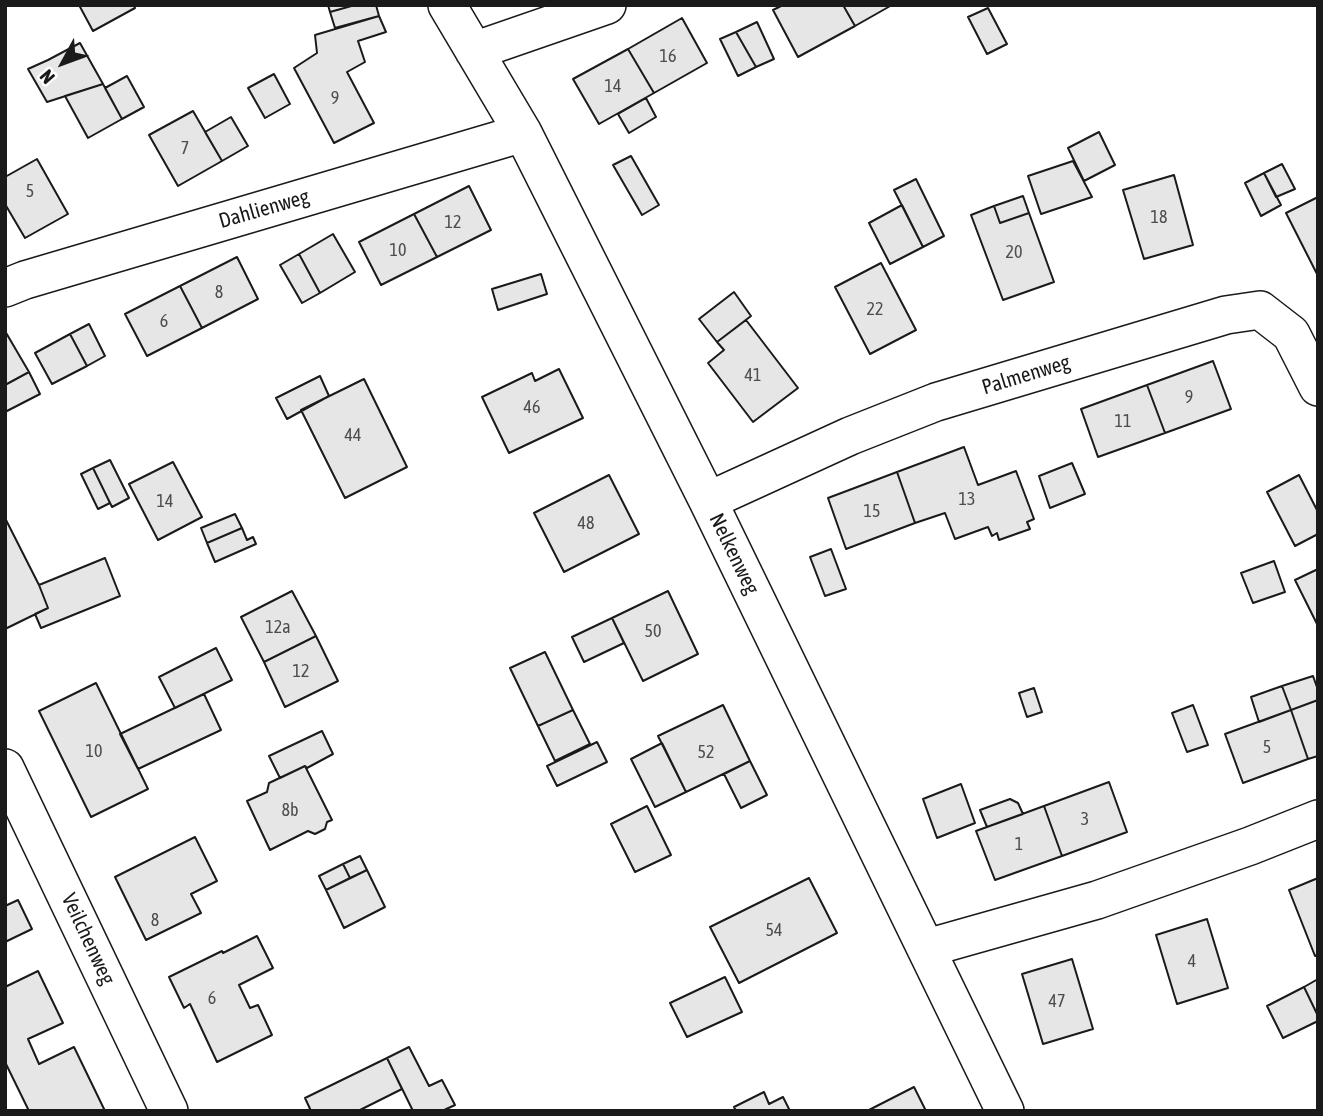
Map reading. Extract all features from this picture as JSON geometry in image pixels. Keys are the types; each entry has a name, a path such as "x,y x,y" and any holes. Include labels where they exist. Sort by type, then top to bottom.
{"street":[{"name":"Nelkenweg","path":"447,5 523,133 708,501 1005,1111"},
{"path":"474,51 607,5"},
{"name":"Dahlienweg","path":"5,289 25,280 523,133"},
{"name":"Palmenweg","path":"708,501 850,436 936,402 1226,315 1260,310 1292,334 1318,387"},
{"name":"Veilchenweg","path":"5,768 169,1111"},
{"path":"927,948 1097,900 1318,819"}],"building":[{"path":"79,5 134,5 135,8 93,31"},
{"path":"328,5 355,5 330,12"},
{"path":"355,5 376,5 379,16 335,28 330,12"},
{"path":"783,5 843,5 855,26 798,57 773,10"},
{"path":"843,5 892,5 855,26"},
{"path":"988,8 1007,44 987,54 968,17"},
{"path":"379,16 386,32 358,41 365,62 347,72 374,123 334,143 294,68 317,53 315,35"},
{"path":"682,18 707,63 654,93 628,49"},
{"path":"757,22 774,59 756,67 736,32"},
{"path":"736,32 756,67 738,76 720,39"},
{"path":"80,43 103,84 47,102 28,69"},
{"path":"628,49 654,93 599,124 573,79"},
{"path":"274,74 290,104 265,118 248,88"},
{"path":"127,76 144,107 122,119 105,88"},
{"path":"103,84 122,119 88,138 65,96"},
{"path":"646,98 656,117 629,133 618,114"},
{"path":"193,111 222,161 178,186 149,135"},
{"path":"231,117 248,146 222,161 205,132"},
{"path":"1099,132 1115,165 1084,181 1068,148"},
{"path":"631,156 659,205 642,215 613,165"},
{"path":"37,159 68,214 25,238 5,204 5,177"},
{"path":"1073,161 1092,197 1041,214 1028,176"},
{"path":"1282,164 1295,189 1276,197 1264,173"},
{"path":"1264,173 1281,205 1261,216 1245,183"},
{"path":"1174,175 1193,245 1144,259 1123,190"},
{"path":"916,179 944,236 923,247 894,190"},
{"path":"469,186 491,230 437,257 414,214"},
{"path":"1023,196 1029,213 1000,223 994,206"},
{"path":"1318,197 1318,276 1286,213"},
{"path":"902,205 923,247 890,264 869,223"},
{"path":"994,206 1000,223 1029,213 1054,282 1003,300 971,215"},
{"path":"414,214 437,257 381,285 359,242"},
{"path":"333,234 355,272 320,293 299,254"},
{"path":"299,254 320,293 302,303 280,265"},
{"path":"237,257 258,299 202,328 180,286"},
{"path":"881,263 916,330 870,354 835,287"},
{"path":"541,274 547,294 498,310 492,289"},
{"path":"180,286 202,328 147,356 125,314"},
{"path":"734,292 751,316 717,342 699,319"},
{"path":"746,320 798,388 753,422 708,363 724,350 717,342"},
{"path":"89,324 105,356 87,366 70,334"},
{"path":"5,331 29,372 5,385"},
{"path":"70,334 87,366 52,384 35,353"},
{"path":"1213,361 1231,409 1165,433 1147,385"},
{"path":"559,369 583,418 509,453 482,397 532,373 535,381"},
{"path":"29,372 40,394 5,412 5,385"},
{"path":"320,376 329,396 287,419 276,398"},
{"path":"364,379 407,467 345,498 301,410"},
{"path":"1147,385 1165,433 1098,457 1081,409"},
{"path":"964,447 978,485 1016,471 1034,519 1027,522 1030,529 999,540 997,533 992,536 988,527 955,539 945,513 915,523 897,472"},
{"path":"110,460 129,498 112,507 93,468"},
{"path":"173,462 202,517 158,540 129,484"},
{"path":"1072,463 1085,494 1050,508 1039,476"},
{"path":"93,468 110,503 98,509 81,474"},
{"path":"897,472 915,523 846,549 828,498"},
{"path":"609,475 639,534 564,572 534,513"},
{"path":"1299,475 1318,512 1318,534 1295,546 1267,492"},
{"path":"235,514 242,528 207,543 201,528"},
{"path":"5,518 48,608 5,629"},
{"path":"242,528 247,540 253,537 256,544 215,562 207,543"},
{"path":"831,549 846,589 825,596 810,557"},
{"path":"105,558 120,596 41,628 35,614 48,608 39,585"},
{"path":"1274,561 1285,592 1253,603 1241,573"},
{"path":"1318,569 1318,626 1295,580"},
{"path":"292,591 316,636 264,662 241,617"},
{"path":"668,591 698,654 643,681 612,618"},
{"path":"612,618 624,643 584,662 572,637"},
{"path":"316,636 338,681 285,707 264,662"},
{"path":"216,648 232,680 175,708 159,677"},
{"path":"545,652 573,710 538,726 510,668"},
{"path":"1313,676 1318,700 1291,710 1282,686"},
{"path":"96,683 148,789 91,817 39,711"},
{"path":"1282,686 1291,710 1259,722 1251,697"},
{"path":"1034,688 1042,712 1027,717 1019,693"},
{"path":"204,694 221,730 138,769 120,734"},
{"path":"1318,700 1318,756 1308,759 1291,710"},
{"path":"723,705 750,761 686,792 658,736"},
{"path":"1193,705 1208,745 1187,752 1172,713"},
{"path":"573,710 590,744 555,761 538,726"},
{"path":"1291,710 1308,759 1243,783 1225,734"},
{"path":"322,731 333,754 280,778 269,756"},
{"path":"597,742 607,762 557,786 547,766"},
{"path":"662,743 686,792 655,807 631,759"},
{"path":"750,761 767,795 741,808 724,774"},
{"path":"305,766 332,820 327,822 325,829 315,834 308,831 270,850 247,801 267,792 269,783"},
{"path":"1109,782 1127,832 1062,856 1044,806"},
{"path":"961,784 975,823 937,838 923,799"},
{"path":"1010,799 1018,803 1023,814 987,827 980,810"},
{"path":"647,806 671,855 635,872 611,824"},
{"path":"1044,806 1062,856 995,880 976,831"},
{"path":"195,837 217,881 191,894 201,913 146,940 115,877"},
{"path":"360,856 367,870 350,878 343,864"},
{"path":"343,864 350,878 326,890 319,876"},
{"path":"367,870 385,907 344,928 326,890"},
{"path":"809,878 837,933 739,983 710,927"},
{"path":"1318,878 1318,955 1315,956 1289,890"},
{"path":"18,900 32,929 5,942 5,906"},
{"path":"1207,919 1228,988 1177,1004 1156,935"},
{"path":"257,936 273,968 239,985 250,1008 258,1005 272,1035 217,1062 190,1004 184,1008 169,977"},
{"path":"1072,959 1093,1029 1043,1044 1022,974"},
{"path":"38,971 63,1023 28,1039 39,1064 74,1047 105,1111 29,1111 5,1062 5,987"},
{"path":"725,977 742,1012 687,1037 670,1003"},
{"path":"1318,979 1318,1016 1304,987"},
{"path":"1304,987 1318,1021 1283,1038 1267,1006"},
{"path":"409,1047 429,1086 442,1080 455,1105 442,1111 413,1111 387,1058"},
{"path":"387,1058 402,1089 358,1111 311,1111 305,1098"},
{"path":"914,1087 926,1111 867,1111"},
{"path":"764,1092 769,1104 783,1097 790,1111 736,1111 734,1107"}]}
